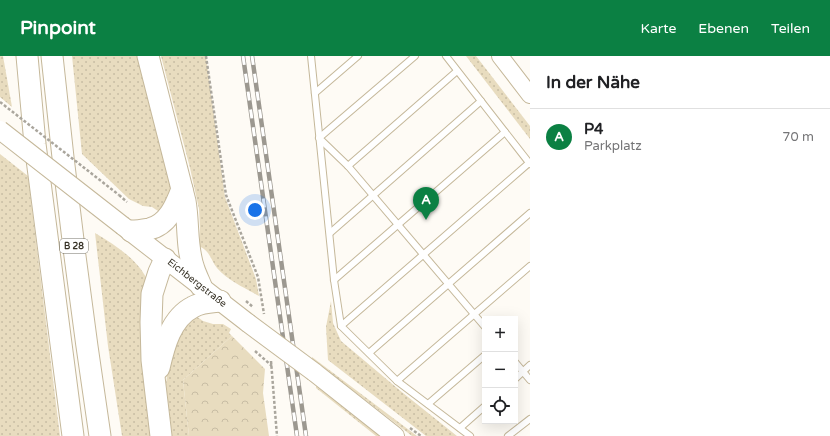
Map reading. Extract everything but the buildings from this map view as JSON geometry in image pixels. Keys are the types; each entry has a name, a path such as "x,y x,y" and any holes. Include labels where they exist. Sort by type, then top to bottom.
{"highway":[{"name":"B 28","path":"27,56 35,144 74,436"},
{"name":"B 28","path":"52,56 75,260 100,436"},
{"path":"148,56 188,214 190,253 193,269 201,286"},
{"path":"127,229 151,229 161,223 174,208 182,189"},
{"path":"161,436 151,329 152,294 165,259"},
{"path":"156,388 162,354 168,337 181,315 198,305 220,301"}],"main road":[{"name":"Eichbergstraße","path":"0,130 395,436"}],"street":[{"path":"500,56 530,95"}],"lane":[{"path":"311,56 334,280 341,326 397,381 470,436"},
{"path":"315,93 358,56"},
{"path":"319,138 414,56"},
{"path":"341,326 529,164 446,56"},
{"path":"348,166 457,70"},
{"path":"330,233 481,101"},
{"path":"334,280 505,132"},
{"path":"319,138 348,166 482,323"},
{"path":"369,353 530,213"},
{"path":"397,381 530,266"},
{"path":"428,404 482,358"},
{"path":"518,376 530,365"},
{"path":"518,366 529,377"},
{"path":"460,428 482,409"},
{"path":"508,436 530,419"}],"path":[{"path":"206,56 226,195 258,277 264,314"},
{"path":"0,102 128,202"},
{"path":"271,359 278,436"}],"green space":[{"path":"0,56 3,56 12,107 0,97"},
{"path":"72,56 144,56 177,186 164,215 152,207 143,206 129,199 82,154"},
{"path":"161,56 206,56 225,197 256,279 259,296 236,284 221,272 208,253 199,246 199,209"},
{"path":"466,56 476,56 530,126 530,139"},
{"path":"0,154 28,176 60,436 0,436"},
{"path":"95,233 131,258 147,279 157,436 122,436 108,346"},
{"path":"331,301 333,323 341,341 457,436 426,436 328,360 326,327"},
{"path":"196,316 203,321 213,324 223,324 231,329 229,333 232,336 183,380 189,436 172,436 166,384 168,366 179,335 189,321"},
{"path":"232,336 265,369 263,393 269,436 189,436 183,380"},
{"path":"312,357 417,436 412,436 312,359"},
{"path":"316,386 381,436 376,436 316,388"}],"railway":[{"path":"243,56 297,436"},
{"path":"252,56 306,436"}],"place":[{"name":"P4","path":"426,220"}]}
